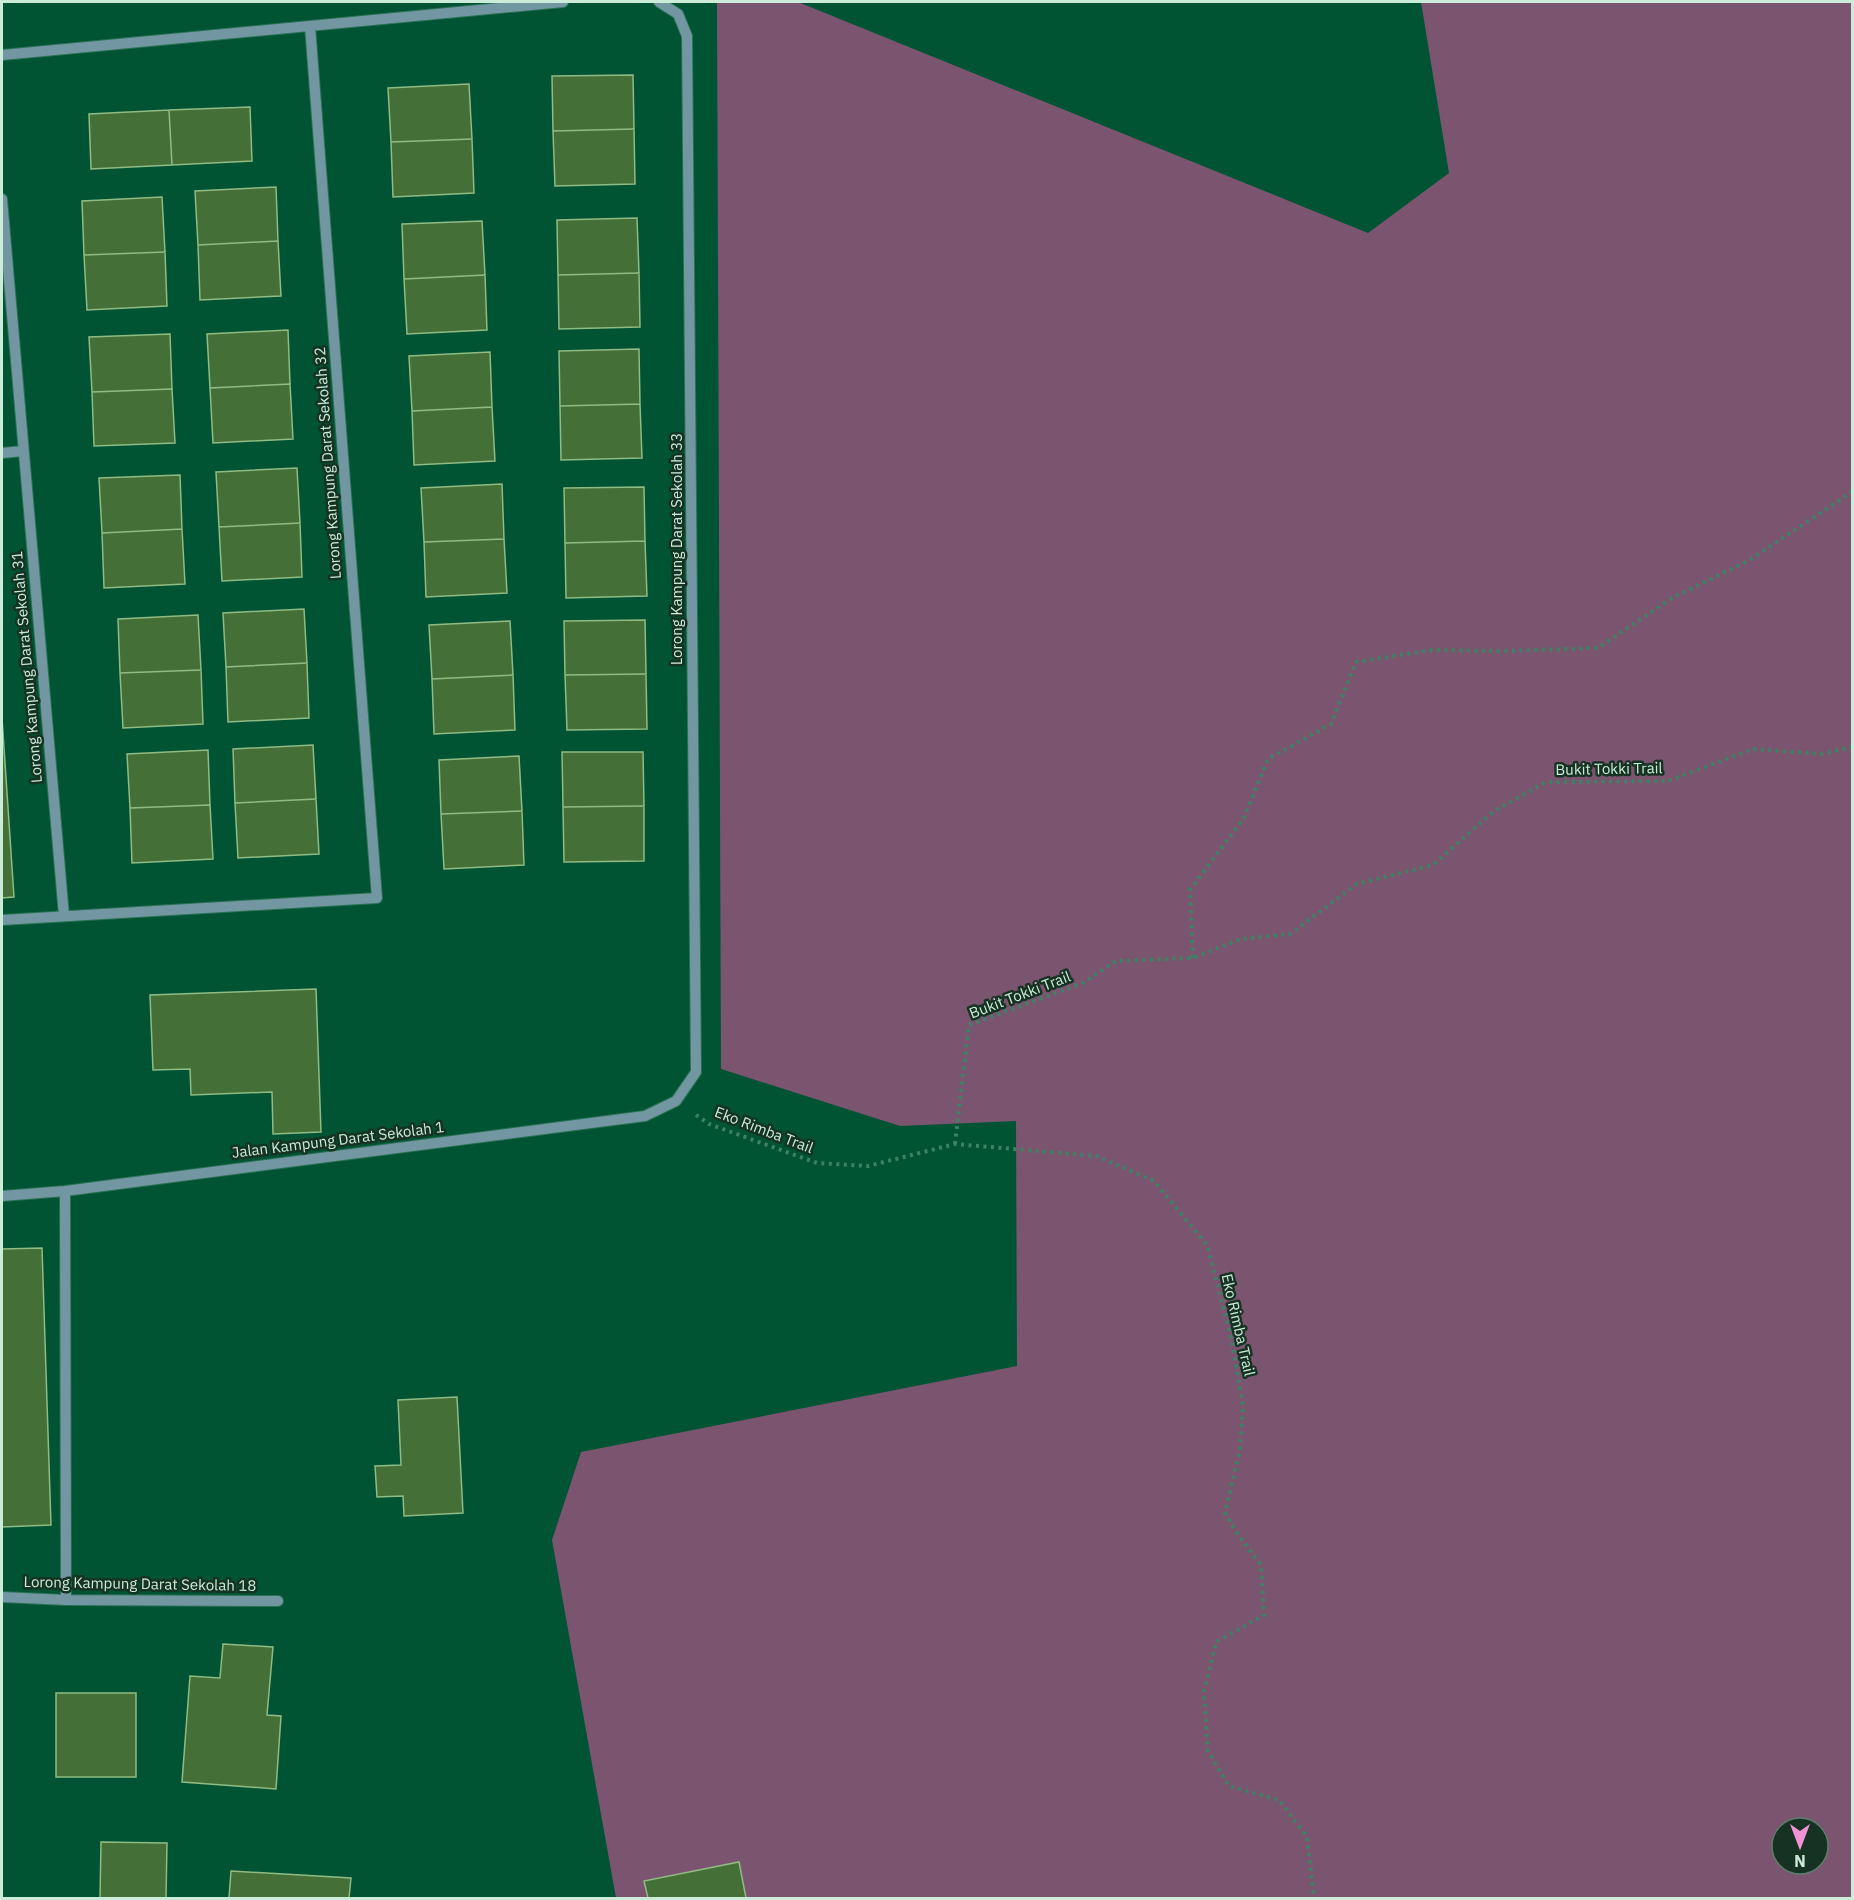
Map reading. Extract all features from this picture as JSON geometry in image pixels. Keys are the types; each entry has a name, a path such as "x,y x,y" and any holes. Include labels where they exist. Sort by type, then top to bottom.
{"street":[{"path":"2,55 563,2"},
{"name":"Lorong Kampung Darat Sekolah 33","path":"659,2 678,14 687,36 696,1072 676,1101"},
{"name":"Lorong Kampung Darat Sekolah 32","path":"64,916 377,898 310,26"},
{"name":"Lorong Kampung Darat Sekolah 31","path":"2,199 64,916"},
{"path":"2,453 23,452"},
{"path":"2,920 64,916"},
{"name":"Jalan Kampung Darat Sekolah 1","path":"2,1196 65,1191 645,1116 676,1101"},
{"path":"65,1191 66,1600"},
{"name":"Lorong Kampung Darat Sekolah 18","path":"2,1597 66,1600 278,1601"}],"path":[{"path":"1193,958 1190,890 1245,818 1268,759 1331,724 1356,662 1432,650 1505,651 1598,648 1672,598 1748,561 1852,492"},
{"name":"Bukit Tokki Trail","path":"955,1144 969,1025 1083,983 1116,961 1193,958 1241,939 1290,934 1357,884 1433,865 1494,811 1546,782 1668,781 1753,749 1822,754 1852,747"},
{"name":"Eko Rimba Trail","path":"676,1101 709,1124 817,1163 868,1166 955,1144 1096,1156 1154,1181 1207,1245 1232,1341 1243,1406 1240,1449 1225,1513 1239,1536 1262,1565 1264,1615 1215,1642 1204,1692 1208,1752 1229,1786 1279,1800 1307,1837 1314,1899"}],"shaded area":[{"path":"717,2 798,2 1368,233 1449,173 1421,2 1852,2 1852,1898 616,1898 552,1540 581,1452 1017,1366 1016,1121 900,1126 721,1069"}],"building":[{"path":"633,75 634,129 553,131 552,76"},
{"path":"469,84 472,139 391,142 388,88"},
{"path":"250,107 252,161 172,165 169,110"},
{"path":"169,110 172,165 91,169 89,114"},
{"path":"634,129 635,184 555,186 553,131"},
{"path":"472,139 474,193 393,197 391,142"},
{"path":"276,187 278,241 198,245 195,191"},
{"path":"162,197 165,252 84,255 82,201"},
{"path":"637,218 639,273 558,275 557,220"},
{"path":"482,221 485,275 404,279 402,224"},
{"path":"278,241 281,296 200,300 198,245"},
{"path":"165,252 167,306 87,310 84,255"},
{"path":"639,273 640,327 559,329 558,275"},
{"path":"485,275 487,330 407,334 404,279"},
{"path":"288,330 290,384 210,388 207,334"},
{"path":"170,334 172,389 92,392 89,337"},
{"path":"639,349 640,404 560,406 559,351"},
{"path":"490,352 492,407 412,411 409,356"},
{"path":"290,384 293,439 213,443 210,388"},
{"path":"172,389 175,443 94,446 92,392"},
{"path":"640,404 642,458 561,460 560,406"},
{"path":"492,407 495,461 414,465 412,411"},
{"path":"297,468 300,523 219,527 216,472"},
{"path":"180,475 182,529 102,533 99,478"},
{"path":"502,484 504,539 424,542 421,488"},
{"path":"644,487 645,541 565,543 564,488"},
{"path":"300,523 302,577 222,581 219,527"},
{"path":"182,529 185,584 104,588 102,533"},
{"path":"504,539 507,593 426,597 424,542"},
{"path":"645,541 647,596 566,598 565,543"},
{"path":"304,609 307,663 226,667 223,613"},
{"path":"198,615 201,670 120,673 118,619"},
{"path":"645,620 646,674 565,675 564,621"},
{"path":"510,621 513,675 432,679 429,625"},
{"path":"307,663 309,718 228,722 226,667"},
{"path":"201,670 203,724 123,728 120,673"},
{"path":"646,674 647,729 567,730 565,675"},
{"path":"513,675 515,730 434,734 432,679"},
{"path":"2,718 14,897 2,898"},
{"path":"313,745 316,799 235,803 233,749"},
{"path":"208,750 210,805 130,808 127,754"},
{"path":"562,752 643,752 644,806 563,807"},
{"path":"519,756 522,811 441,814 439,760"},
{"path":"316,799 319,854 238,858 235,803"},
{"path":"210,805 213,859 132,863 130,808"},
{"path":"644,806 644,861 564,862 563,807"},
{"path":"522,811 524,865 444,869 441,814"},
{"path":"316,989 321,1132 273,1134 272,1092 191,1095 190,1069 153,1070 150,995"},
{"path":"42,1248 51,1525 2,1527 2,1249"},
{"path":"457,1397 463,1513 404,1516 403,1496 377,1497 375,1466 401,1465 398,1400"},
{"path":"223,1644 273,1647 267,1715 281,1716 276,1789 182,1782 190,1676 220,1678"},
{"path":"56,1693 136,1693 136,1777 56,1777"},
{"path":"101,1842 167,1843 166,1898 100,1898"},
{"path":"739,1862 746,1898 648,1898 644,1881"},
{"path":"231,1871 351,1878 349,1898 229,1898"}]}
